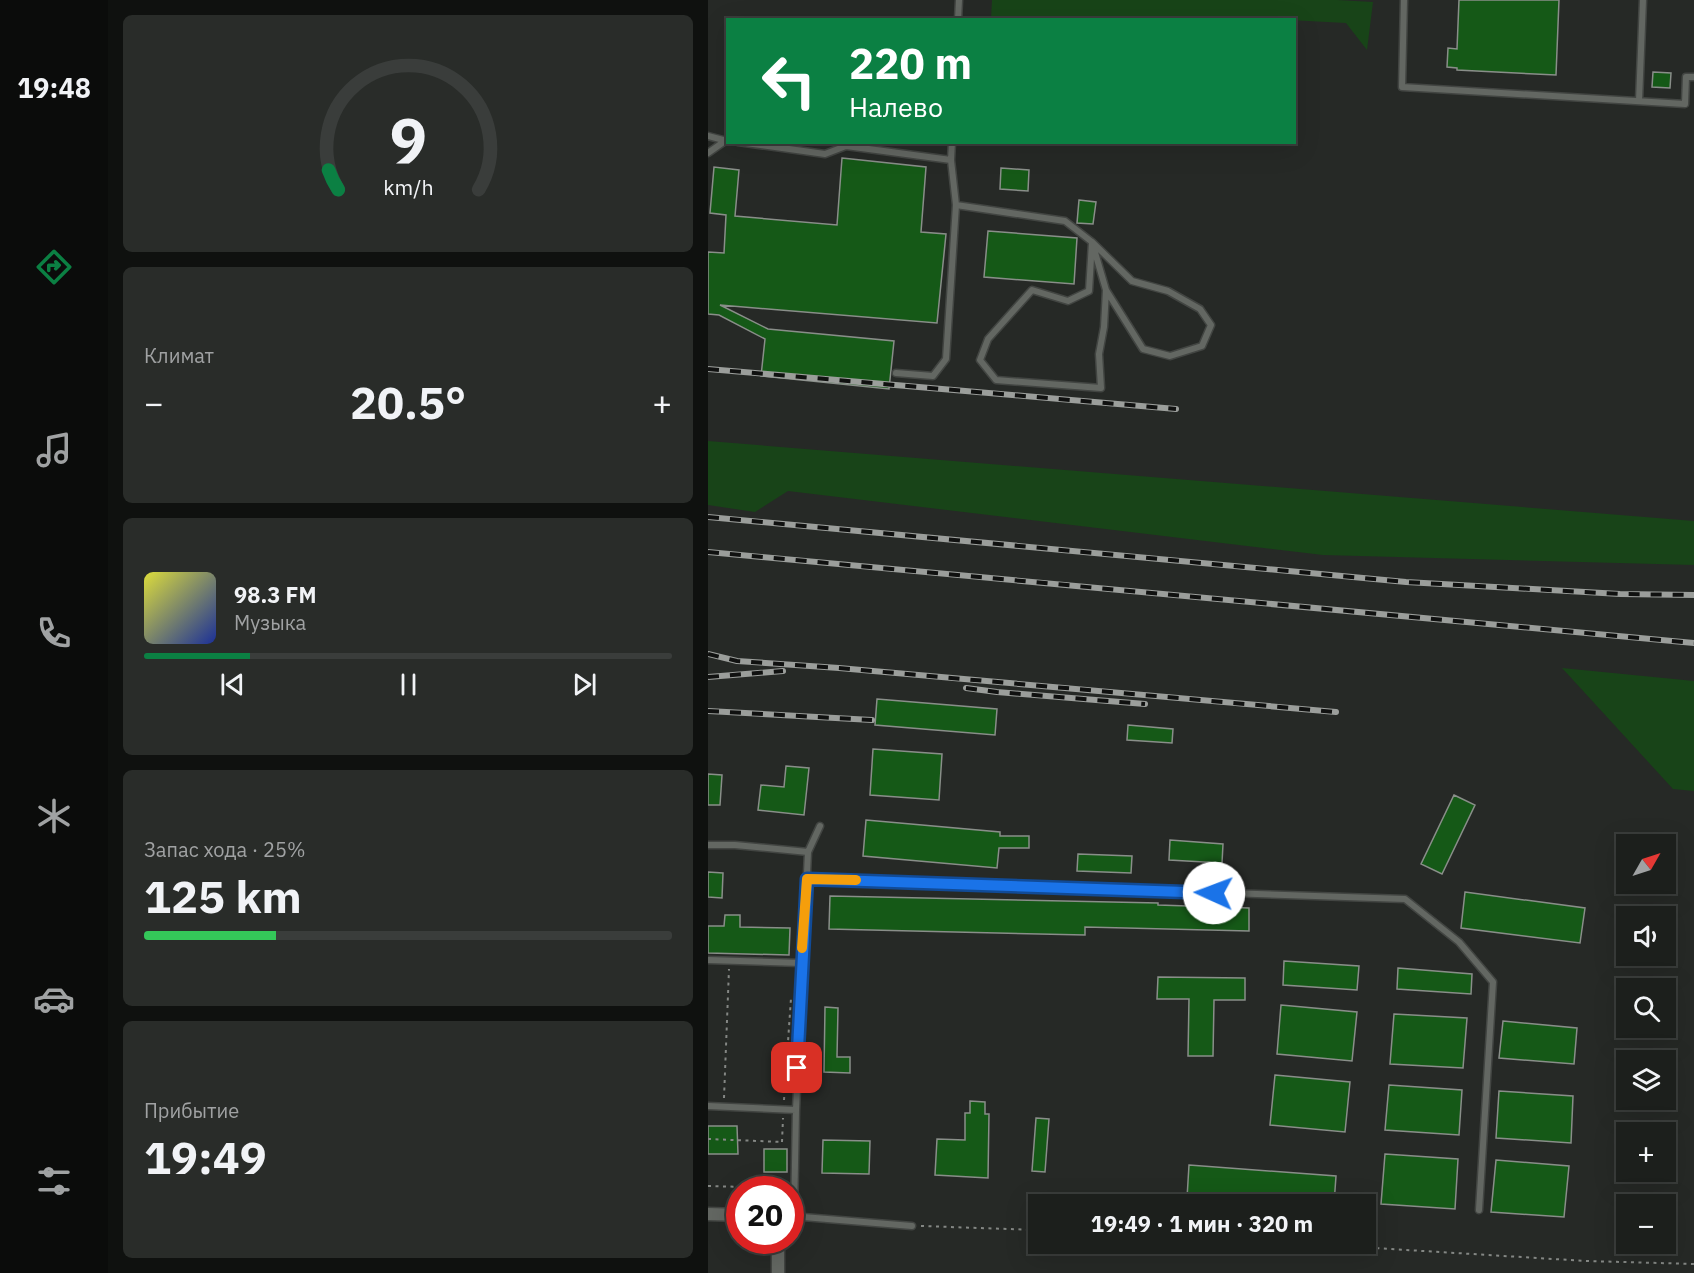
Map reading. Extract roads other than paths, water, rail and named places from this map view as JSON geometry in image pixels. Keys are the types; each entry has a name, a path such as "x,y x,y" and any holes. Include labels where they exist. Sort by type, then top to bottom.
{"street":[{"path":"708,1214 726,1215"},
{"path":"778,1254 778,1273"}],"lane":[{"path":"958,18 959,0"},
{"path":"1404,0 1402,87 1685,104 1686,77 1694,78"},
{"path":"1639,101 1643,0"},
{"path":"708,136 726,141"},
{"path":"708,153 726,141"},
{"path":"752,144 825,154 846,146 951,160"},
{"path":"896,373 933,376 946,359 956,206 951,160 952,144"},
{"path":"956,206 1065,221 1092,242 1132,281 1168,291 1200,309 1210,325 1202,346 1170,356 1143,349 1106,290 1092,242"},
{"path":"1092,242 1089,291 1068,301 1032,290 988,339 980,360 996,380 1101,388 1099,354 1104,327 1106,290"},
{"path":"794,1176 801,963 808,852 820,826"},
{"path":"708,845 735,845 808,852"},
{"path":"807,879 1405,899 1459,942 1493,982 1479,1210"},
{"path":"708,960 801,963"},
{"path":"708,1106 796,1110"},
{"path":"804,1217 912,1226"}],"railway":[{"path":"708,369 1176,409"},
{"path":"708,517 1406,582 1620,594 1694,595"},
{"path":"708,552 1694,643"},
{"path":"708,654 737,661 1336,712"},
{"path":"708,677 783,671"},
{"path":"966,688 1145,704"},
{"path":"708,711 872,720"}]}
